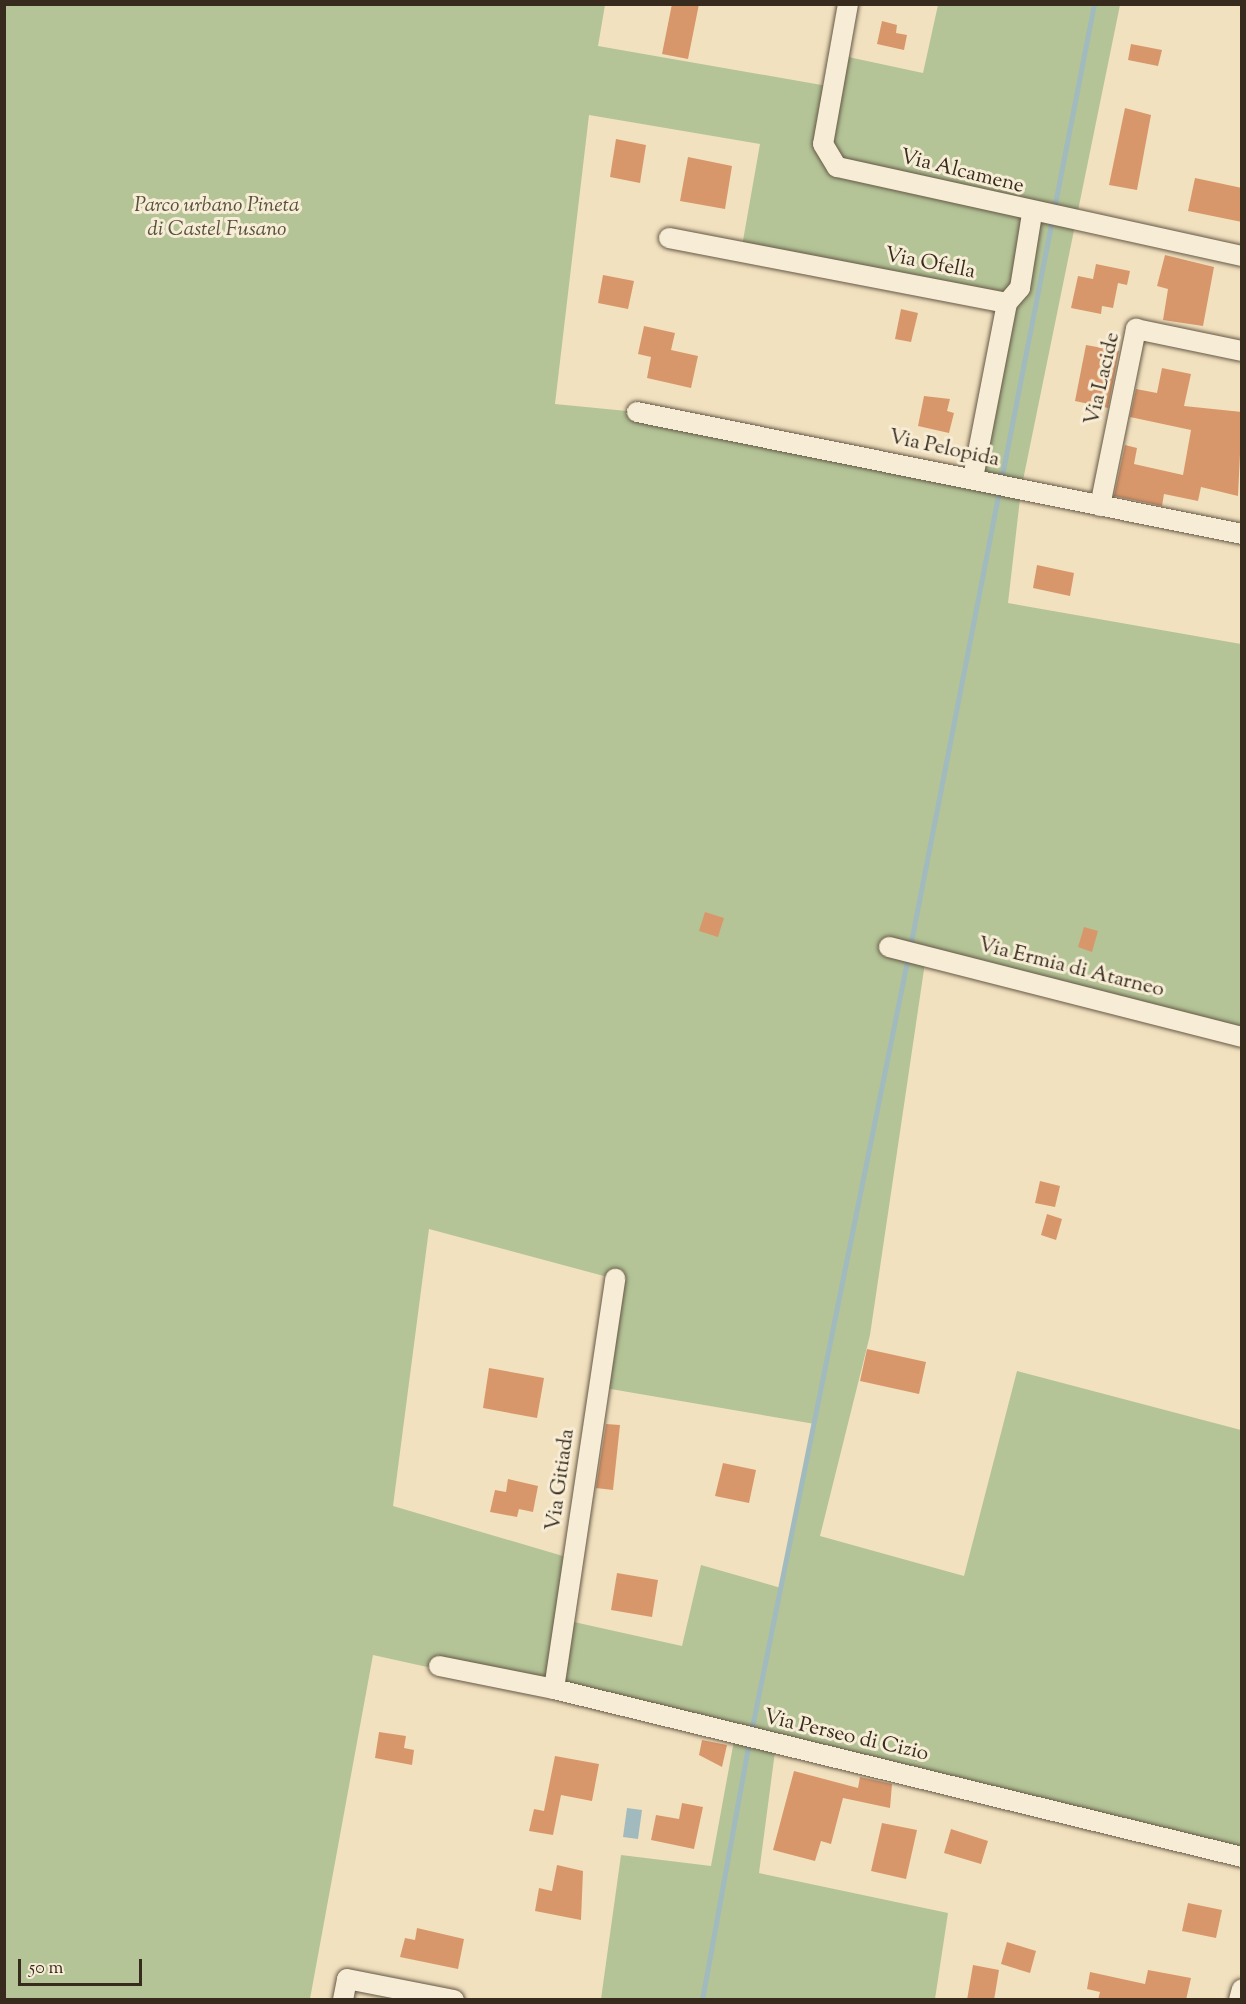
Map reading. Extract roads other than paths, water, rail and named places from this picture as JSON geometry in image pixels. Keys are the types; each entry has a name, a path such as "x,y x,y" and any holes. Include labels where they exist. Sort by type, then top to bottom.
{"street":[{"name":"Via Alcamene","path":"848,4 824,144 831,163 1032,214 1242,256"},
{"path":"973,478 1007,303 1020,288 1032,214"},
{"name":"Via Ofella","path":"669,238 1007,303"},
{"name":"Via Lacide","path":"1100,506 1136,329 1242,351"},
{"name":"Via Pelopida","path":"638,412 1242,534"},
{"name":"Via Ermia di Atarneo","path":"889,946 1242,1037"},
{"name":"Via Gitiada","path":"554,1689 615,1279"},
{"name":"Via Perseo di Cizio","path":"440,1666 554,1689 1242,1857"},
{"path":"343,2000 347,1980 454,2000"},
{"path":"1239,2000 1242,1989"}],"water":[{"path":"627,1808 642,1810 638,1839 623,1837"}],"waterway":[{"path":"910,947 1094,4"},
{"path":"751,1732 908,956"},
{"path":"702,2000 749,1741"}],"park label":[{"name":"Parco urbano Pineta di Castel Fusano","path":"217,218"}]}
